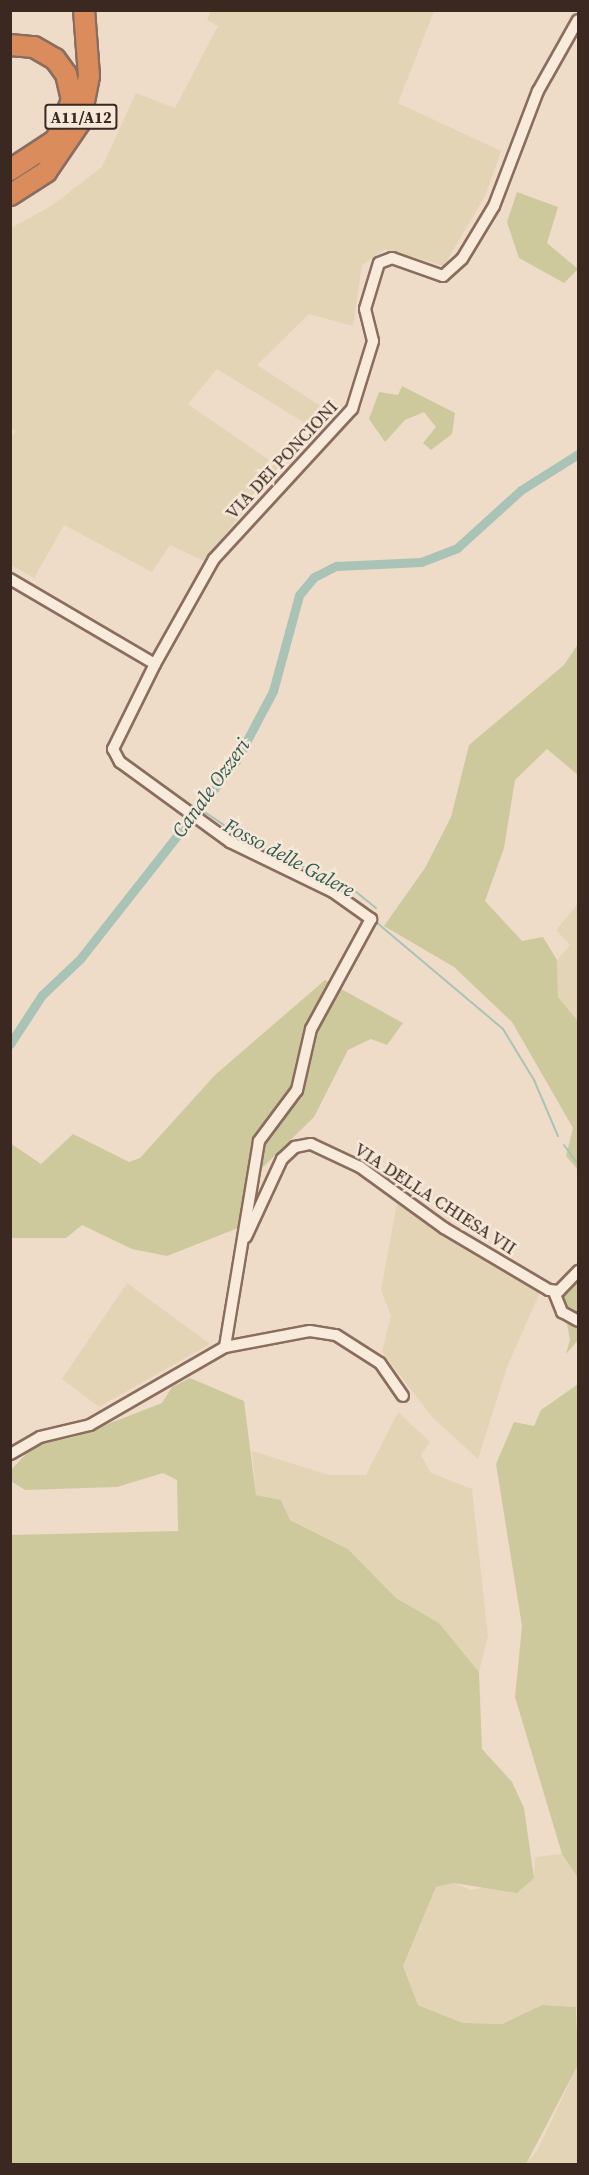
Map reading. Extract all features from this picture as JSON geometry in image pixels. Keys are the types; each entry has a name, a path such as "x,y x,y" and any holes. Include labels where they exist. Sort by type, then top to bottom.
{"highway":[{"name":"A11/A12","path":"10,195 46,172 80,122 89,76 84,10"},
{"path":"10,45 34,47 55,59 66,74 72,100 56,140 10,170"}],"street":[{"name":"VIA DEI PONCIONI","path":"155,664 214,560 352,409 374,341 365,309 379,263 392,258 443,276 462,259 494,206 538,91 579,20"},
{"path":"10,579 155,664 113,749 120,762 209,826 333,892 371,919 311,1029 297,1090 259,1141 246,1237 225,1347"},
{"name":"VIA DELLA CHIESA VII","path":"246,1237 282,1159 296,1147 311,1144 360,1167 444,1228 554,1292"},
{"path":"579,1271 554,1292 562,1312 579,1321"},
{"path":"10,1454 40,1437 90,1425 225,1347 323,1331 380,1363 403,1396"}],"shaded area":[{"path":"211,10 434,11 398,103 501,151 486,194 444,266 385,249 362,265 353,326 309,314 257,365 331,413 310,426 217,369 188,404 279,467 204,561 170,545 152,572 64,525 34,578 11,565 10,439 16,431 10,428 11,228 51,206 102,167 136,93 175,108 218,26 207,20"},
{"path":"517,192 558,207 547,243 578,269 564,283 519,258 507,222"},
{"path":"402,386 455,413 452,434 431,450 423,443 436,427 424,412 405,420 385,442 369,419 379,392 398,395"},
{"path":"578,644 578,775 547,749 515,780 504,848 485,901 522,941 543,937 557,960 558,997 578,1021 578,1170 566,1156 573,1128 512,1022 454,967 384,926 425,868 451,817 469,745 564,665"},
{"path":"577,905 578,1021 558,997 557,960 570,945 556,930"},
{"path":"325,980 403,1023 387,1045 371,1039 348,1050 314,1117 254,1176 238,1228 167,1256 132,1249 82,1225 66,1238 11,1238 10,1143 41,1164 73,1134 129,1162 140,1158 215,1075"},
{"path":"397,1203 540,1292 507,1367 478,1459 433,1418 382,1352 391,1316 381,1290"},
{"path":"578,1281 578,1340 566,1354 570,1340 562,1297"},
{"path":"127,1283 210,1344 99,1407 62,1379"},
{"path":"190,1378 244,1401 256,1495 281,1500 290,1520 348,1549 396,1598 439,1623 479,1672 482,1749 512,1782 524,1808 534,1878 517,1893 454,1883 436,1887 403,1966 418,2005 463,2023 502,2024 542,2005 576,2007 578,2065 526,2164 11,2164 10,1535 178,1531 177,1480 163,1473 117,1487 25,1490 11,1481 11,1470 36,1443 74,1437 162,1403 172,1387"},
{"path":"578,1384 578,1878 562,1854 515,1697 522,1626 496,1464 514,1422 534,1426 541,1410"},
{"path":"398,1412 430,1442 421,1455 431,1473 472,1489 488,1636 479,1672 439,1623 396,1598 348,1549 290,1520 281,1500 256,1495 252,1451 329,1475 366,1475"},
{"path":"562,1854 578,1878 578,2014 576,2007 542,2005 502,2024 463,2023 418,2005 403,1966 436,1887 454,1883 471,1890 534,1878 535,1857"},
{"path":"578,2065 578,2164 526,2164 538,2149"}],"waterway":[{"name":"Canale Ozzeri","path":"10,1044 42,995 80,959 236,761 273,691 299,595 314,577 336,566 421,562 457,548 521,490 578,454"},
{"name":"Fosso delle Galere","path":"200,809 248,841 355,891 376,908"},
{"name":"Fosso delle Galere","path":"376,922 503,1029 534,1080 558,1136"},
{"name":"Fosso delle Galere","path":"564,1145 578,1164"}]}
